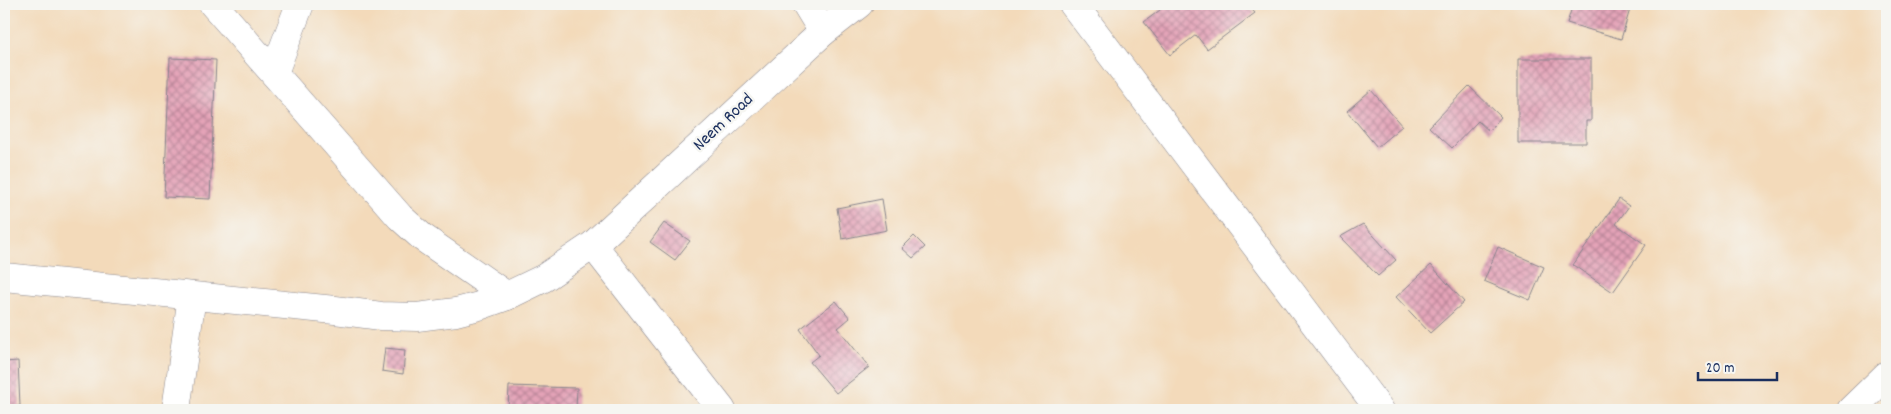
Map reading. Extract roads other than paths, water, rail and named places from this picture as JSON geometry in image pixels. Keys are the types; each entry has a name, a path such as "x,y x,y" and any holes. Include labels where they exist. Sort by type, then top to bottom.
{"street":[{"path":"214,4 400,217 422,237 506,296"},
{"path":"274,73 300,4"},
{"path":"806,4 822,32"},
{"name":"Neem Road","path":"4,277 380,316 417,317 456,312 479,306 544,278 593,245 822,32 859,4"},
{"path":"1073,4 1380,410"},
{"path":"593,245 722,410"},
{"path":"176,410 192,296"},
{"path":"1851,410 1887,375"}]}
